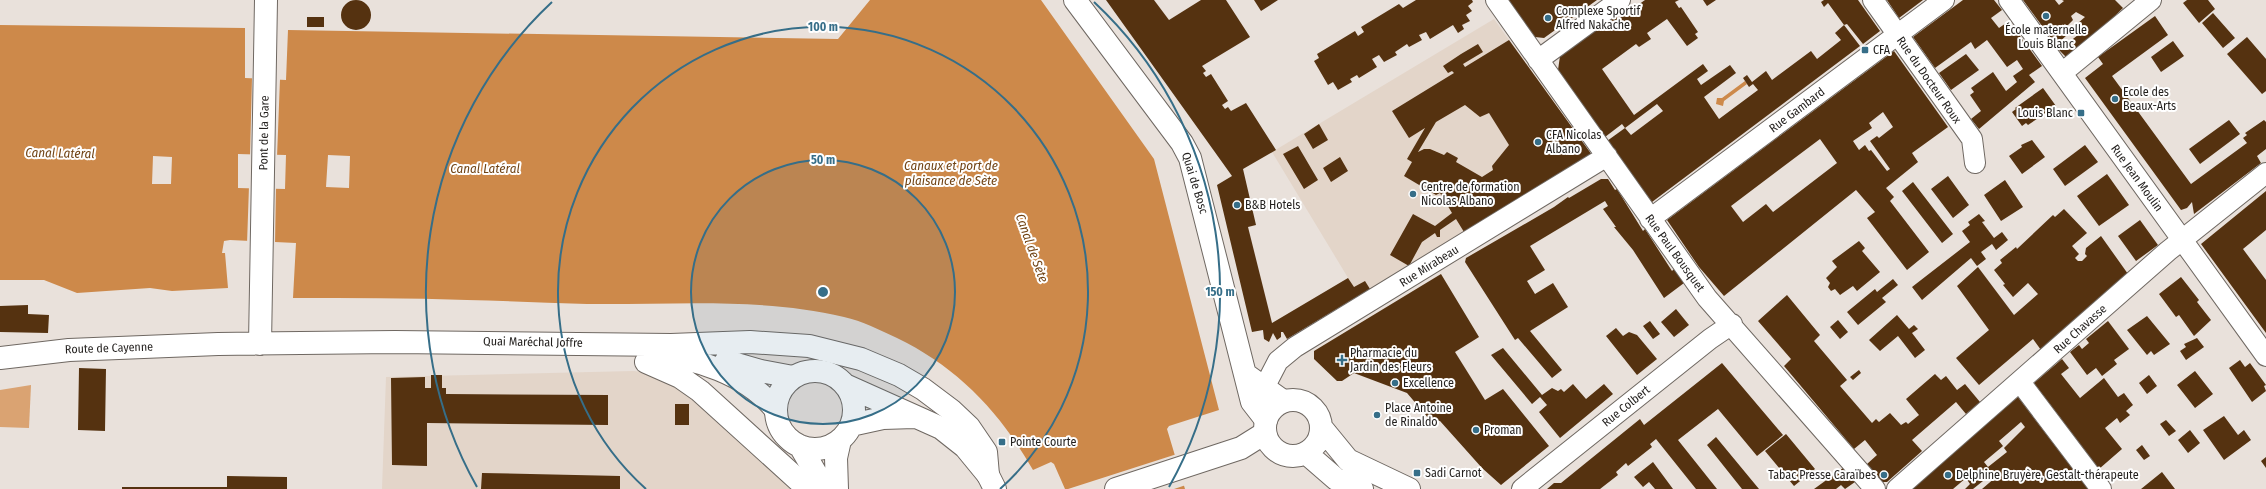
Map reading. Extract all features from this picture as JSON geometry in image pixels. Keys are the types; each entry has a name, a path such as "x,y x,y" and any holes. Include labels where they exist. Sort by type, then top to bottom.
{"main road":[{"name":"Pont de la Gare","path":"260,344 266,0"},
{"name":"Quai de Bosc","path":"1075,0 1182,143 1190,158 1252,402 1267,433"},
{"name":"Quai Maréchal Joffre","path":"395,342 414,352 622,352 658,355 724,370 745,381 768,400 776,410"},
{"name":"Quai Maréchal Joffre","path":"260,344 395,342 671,345"},
{"path":"671,345 750,342 809,346 836,352 874,364 923,389 951,410 969,427 986,452 991,482"},
{"name":"Route de Cayenne","path":"0,358 69,350 218,344 260,344"},
{"path":"671,345 762,371 793,377"},
{"path":"622,352 680,377 700,391 808,489"},
{"path":"916,417 883,418 845,433 821,449 800,446 790,440 782,431 777,421 776,410 781,390 793,377 809,371 821,371 832,375 861,394 889,403 941,428 965,447 991,482"},
{"path":"1245,374 1283,401"},
{"path":"837,489 836,458 854,410 853,400 846,385"},
{"path":"1321,427 1317,442 1306,453 1289,456 1277,451 1267,433 1269,412 1283,401 1296,400 1309,404 1315,411 1321,427 1348,460 1409,489"},
{"path":"1116,489 1241,448 1267,433"},
{"path":"800,446 825,489"},
{"path":"1306,453 1336,479 1362,489"}],"street":[{"name":"Rue Paul Bousquet","path":"1496,0 1707,298 1732,324 1875,489"},
{"path":"1538,60 1620,0"},
{"name":"Rue du Docteur Roux","path":"1873,0 1972,139 1975,163"},
{"name":"Rue Gambard","path":"1650,219 1944,0"},
{"name":"Rue Jean Moulin","path":"2009,0 2181,241 2266,356"},
{"path":"2062,73 2151,0"},
{"name":"Rue Mirabeau","path":"1264,388 1278,361 1295,347 1607,156"},
{"name":"Rue Chavasse","path":"1897,489 2181,241 2266,174"},
{"name":"Rue Colbert","path":"1522,489 1710,339 1732,324"},
{"path":"2020,382 2101,489"}],"shaded area":[{"name":"Centre de formation Nicolas Albano","path":"1494,19 1592,155 1359,296 1272,152"},
{"path":"633,371 655,373 690,395 793,489 382,489 386,377"},
{"path":"31,385 29,428 0,427 0,390"}],"water":[{"name":"Canaux et port de plaisance de Sète","path":"870,0 1041,0 1154,159 1219,410 1169,426 1167,429 1185,489 1065,489 1054,464 1051,462 1033,470 1006,429 991,410 958,377 939,363 897,338 871,326 844,317 813,311 749,304 716,303 587,304 424,299 293,298 296,243 230,240 224,241 222,253 225,253 228,288 172,291 150,288 77,293 44,280 0,280 0,25 245,28 245,78 286,80 288,30 838,39","holes":["238,154 286,155 285,189 238,188","328,155 350,156 349,188 326,187","153,156 172,157 171,184 152,184"]},
{"path":"1745,81 1747,84 1724,101 1723,106 1716,104 1717,98 1722,98"}],"pier":[{"path":"252,78 280,79 277,157 250,156"},
{"path":"249,186 276,187 275,244 247,244"},
{"path":"1177,454 1186,485 1174,489 1068,489"}],"building":[{"path":"356,0 367,4 371,15 367,26 356,30 345,26 341,15 345,4"},
{"path":"1106,0 1154,0 1169,20 1201,0 1226,0 1250,37 1202,66 1206,71 1203,73 1206,77 1211,74 1228,101 1222,105 1225,109 1228,107 1231,111 1246,103 1276,150 1243,169 1256,225 1248,227 1272,323 1348,278 1354,287 1365,281 1370,289 1287,339 1283,332 1281,332 1281,337 1277,340 1273,333 1269,342 1264,339 1263,330 1252,332 1217,185 1232,176"},
{"path":"1254,0 1278,0 1261,11"},
{"path":"1416,0 1472,0 1473,2 1468,6 1472,11 1466,15 1470,21 1462,25 1464,29 1458,33 1453,25 1430,39 1426,32 1419,35 1422,40 1409,47 1407,44 1395,52 1397,55 1384,62 1379,55 1372,59 1377,67 1359,78 1357,75 1350,79 1352,82 1338,90 1333,82 1328,85 1314,61 1319,58 1317,54 1355,31 1358,36 1364,32 1361,27 1399,4 1403,8"},
{"name":"Complexe Sportif Alfred Nakache","path":"1508,0 1597,0 1544,38 1535,37"},
{"path":"1645,0 1679,0 1675,2 1679,8 1681,7 1698,32 1695,34 1698,38 1687,46 1667,19 1647,33 1651,39 1639,47 1636,44 1602,69 1634,115 1703,64 1708,71 1697,79 1701,85 1730,65 1736,73 1704,97 1719,119 1758,90 1753,84 1749,87 1743,78 1747,75 1752,82 1766,71 1772,80 1811,51 1817,59 1841,40 1835,33 1844,25 1860,46 1652,202 1607,141 1625,128 1622,124 1605,137 1558,70 1560,56 1615,15 1618,19","holes":["1657,104 1663,111 1631,135 1625,128"]},
{"path":"1703,0 1716,0 1707,6"},
{"path":"1824,0 1858,0 1880,31 1863,44 1847,24 1844,25 1828,3 1824,7 1821,2"},
{"path":"1887,0 1923,0 1899,18"},
{"path":"1963,0 1994,0 2002,10 1991,18 1999,28 2009,21 2042,66 2029,75 2035,82 1979,129 1971,119 1981,111 1970,95 1974,92 1971,88 1993,72 2006,91 2017,82 2013,76 2023,69 2017,60 2007,67 1987,40 1975,49 1971,42 1935,68 1913,37"},
{"path":"2023,0 2055,0 2059,5 2064,1 2062,0 2115,0 2123,8 2097,33 2067,58 2059,50 2083,31 2078,23 2085,17 2076,12 2071,16 2073,20 2067,26 2065,24 2061,27 2067,35 2056,45"},
{"path":"2187,0 2208,0 2215,9 2199,23 2183,3"},
{"path":"2213,13 2235,38 2223,48 2202,23"},
{"name":"Ecole des Beaux-Arts","path":"2155,16 2168,35 2112,76 2191,184 2247,143 2243,138 2247,135 2245,133 2264,120 2266,122 2266,149 2257,156 2261,163 2194,214 2192,202 2187,208 2181,210 2085,78 2103,64 2098,57"},
{"path":"307,17 324,17 324,27 307,27"},
{"path":"2247,37 2266,59 2266,91 2262,94 2227,54"},
{"path":"1509,40 1592,155 1464,232 1456,219 1440,230 1440,237 1437,237 1435,233 1422,242 1409,266 1390,255 1413,214 1435,226 1452,213 1440,193 1436,195 1404,176 1412,162 1407,159 1425,128 1409,138 1392,111 1454,73 1452,71 1448,73 1443,66 1478,44 1483,52 1463,64 1465,67","holes":["1465,105 1480,117 1489,113 1509,145 1492,166 1493,170 1482,177 1456,162 1458,158 1447,152 1444,155 1430,149 1424,149 1418,152 1436,122"]},
{"path":"2173,41 2184,56 2161,72 2151,57"},
{"path":"1894,51 1948,127 1912,153 1918,162 1886,188 1894,197 1890,201 1929,252 1907,270 1867,218 1875,212 1856,190 1724,296 1699,267 1667,220","holes":["1883,112 1893,127 1879,138 1877,136 1870,141 1890,169 1887,171 1871,150 1869,151 1865,145 1859,150 1853,141 1872,128 1869,123","1820,139 1837,163 1773,212 1766,204 1743,222 1731,206"]},
{"path":"1966,54 1979,70 1951,90 1939,73"},
{"path":"2043,88 2056,106 2028,125 2026,123 2022,126 2012,112 2016,109 2015,108"},
{"path":"2229,120 2240,134 2200,164 2189,149"},
{"path":"1319,124 1328,140 1313,149 1304,134"},
{"path":"2032,140 2045,157 2022,174 2009,156 2022,147 2021,145"},
{"path":"2085,145 2098,162 2065,186 2053,169"},
{"path":"1298,146 1318,180 1304,189 1283,154"},
{"path":"1340,157 1348,171 1331,182 1323,168"},
{"path":"2107,174 2129,205 2099,226 2077,196"},
{"path":"1948,176 1969,205 1953,218 1931,189"},
{"path":"1601,179 1608,179 1615,190 1617,189 1643,231 1645,229 1672,271 1674,269 1684,283 1664,298 1633,250 1614,227 1616,227 1603,209 1608,206 1605,201 1530,246 1545,270 1527,281 1535,294 1553,283 1568,307 1530,331 1562,370 1552,378 1518,338 1515,340 1465,262 1466,258"},
{"path":"2005,180 2023,207 2001,221 1984,195"},
{"path":"1913,182 1953,234 1942,243 1902,191"},
{"path":"2266,191 2266,230 2243,249 2266,280 2266,333 2201,244"},
{"path":"2064,209 2087,233 2072,246 2079,254 2075,258 2078,261 2082,261 2087,256 2085,254 2086,248 2101,236 2128,274 2041,350 2033,339 1979,385 1956,358 1989,330 1957,286 1978,267 2014,315 2038,294 2028,283 2013,297 2003,285 2005,284 1994,270 2002,263 2000,260 2016,247 2017,249 2053,215 2055,217"},
{"path":"1979,214 1985,221 1982,222 1994,238 2002,232 2008,240 1996,250 1992,244 1981,252 1986,259 1977,266 1971,258 1922,300 1912,287 1970,242 1962,231 1970,225 1968,222"},
{"path":"2140,220 2158,245 2136,261 2118,236"},
{"path":"1859,241 1865,248 1862,251 1880,272 1857,291 1853,286 1840,295 1835,289 1831,291 1828,287 1830,283 1826,278 1837,267 1832,261"},
{"path":"1441,274 1479,337 1455,352 1485,400 1503,389 1549,446 1501,485 1482,468 1440,421 1430,420 1407,393 1354,373 1342,381 1337,381 1314,359 1314,351"},
{"path":"2181,277 2199,300 2197,302 2211,320 2194,336 2179,315 2176,317 2159,294"},
{"path":"1893,279 1898,285 1882,298 1886,302 1858,325 1847,312 1875,289 1877,292"},
{"path":"1787,295 1820,335 1814,341 1847,380 1840,386 1872,423 1876,419 1879,422 1890,413 1901,425 1906,422 1908,424 1919,415 1906,399 1935,374 1941,380 1946,376 1957,390 1965,384 1980,402 1966,414 1956,402 1912,440 1922,451 1887,482 1882,482 1867,464 1877,455 1865,440 1854,449 1784,366 1791,359 1758,321"},
{"path":"28,305 28,314 49,315 48,333 0,332 0,306"},
{"path":"1676,309 1689,325 1674,337 1661,322"},
{"path":"1897,315 1909,329 1914,325 1918,329 1912,333 1925,350 1915,358 1898,336 1880,351 1869,340"},
{"path":"2147,316 2170,344 2154,355 2151,351 2147,355 2127,330"},
{"path":"1838,320 1848,332 1840,339 1830,327"},
{"path":"1650,321 1660,334 1653,339 1643,326"},
{"path":"2108,321 2129,349 2114,360 2117,364 2102,376 2096,368 2087,375 2070,352 2079,345 2082,349 2089,343 2086,339"},
{"path":"1616,328 1623,336 1629,332 1637,335 1657,359 1637,375 1606,336"},
{"path":"2197,338 2204,347 2186,360 2180,351 2186,347 2184,344"},
{"path":"1503,348 1542,395 1552,388 1558,391 1561,389 1564,392 1573,384 1586,399 1604,384 1613,394 1560,438 1539,412 1547,405 1540,397 1532,404 1491,355"},
{"path":"2062,359 2069,368 2061,374 2080,398 2104,378 2118,397 2124,393 2133,405 2126,411 2130,415 2120,423 2117,418 2105,428 2122,449 2099,469 2034,383"},
{"path":"2240,360 2245,367 2250,363 2266,385 2264,386 2266,391 2252,402 2229,368"},
{"path":"1722,363 1783,435 1757,456 1718,409 1678,440 1717,489 1696,489 1656,439 1650,444 1652,447 1628,466 1626,463 1616,472 1618,475 1600,489 1547,489 1554,483 1561,483 1640,419 1644,425"},
{"path":"79,368 106,369 105,431 78,430"},
{"path":"1859,370 1861,373 1853,380 1850,377"},
{"path":"2195,371 2213,394 2195,408 2177,385"},
{"path":"431,375 442,375 442,388 446,388 446,394 608,395 608,425 427,423 427,466 392,465 391,378 425,377 425,388 431,388"},
{"path":"2149,375 2157,386 2147,394 2139,383"},
{"path":"2018,397 2088,489 1982,489 1996,477 1993,473 1973,489 1965,489 1970,484 1966,478 1953,489 1910,489","holes":["2021,422 2025,427 2004,448 2007,452 1988,467 1984,462 2003,446 1999,441"]},
{"path":"675,404 689,404 689,425 675,425"},
{"path":"2224,416 2238,435 2244,430 2251,440 2224,460 2203,430"},
{"path":"2166,420 2176,431 2169,436 2160,424"},
{"path":"2190,430 2200,443 2188,453 2178,440"},
{"path":"1786,434 1815,469 1794,486 1765,451"},
{"path":"1716,437 1759,489 1742,489 1707,445"},
{"path":"2142,445 2150,456 2144,460 2136,450"},
{"path":"2266,457 2266,468 2261,461"},
{"path":"1653,462 1673,489 1655,489 1649,482 1643,487 1634,477"},
{"path":"1843,468 1855,482 1845,489 1841,485 1836,489 1814,489"},
{"path":"2162,472 2175,489 2141,489"},
{"path":"482,473 620,476 620,489 481,489"},
{"path":"227,476 287,477 287,489 122,489 122,487 227,487"}],"place":[{"name":"École maternelle Louis Blanc","path":"2046,16"},
{"name":"Complexe Sportif Alfred Nakache","path":"1548,18"},
{"name":"CFA","path":"1865,50"},
{"name":"Ecole des Beaux-Arts","path":"2115,99"},
{"name":"Louis Blanc","path":"2081,113"},
{"name":"CFA Nicolas Albano","path":"1538,142"},
{"name":"Centre de formation Nicolas Albano","path":"1413,194"},
{"name":"B&B Hotels","path":"1237,205"},
{"name":"Pharmacie du Jardin des Fleurs","path":"1342,360"},
{"name":"Excellence","path":"1395,383"},
{"name":"Place Antoine de Rinaldo","path":"1377,415"},
{"name":"Proman","path":"1476,430"},
{"name":"Pointe Courte","path":"1002,442"},
{"name":"Sadi Carnot","path":"1417,473"},
{"name":"Tabac Presse Caraïbes","path":"1884,475"},
{"name":"Delphine Bruyère, Gestalt-thérapeute","path":"1948,475"}],"water label":[{"name":"Canal Latéral","path":"60,153"},
{"name":"Canal Latéral","path":"485,168"},
{"name":"Canal de Sète","path":"1032,248"}]}
